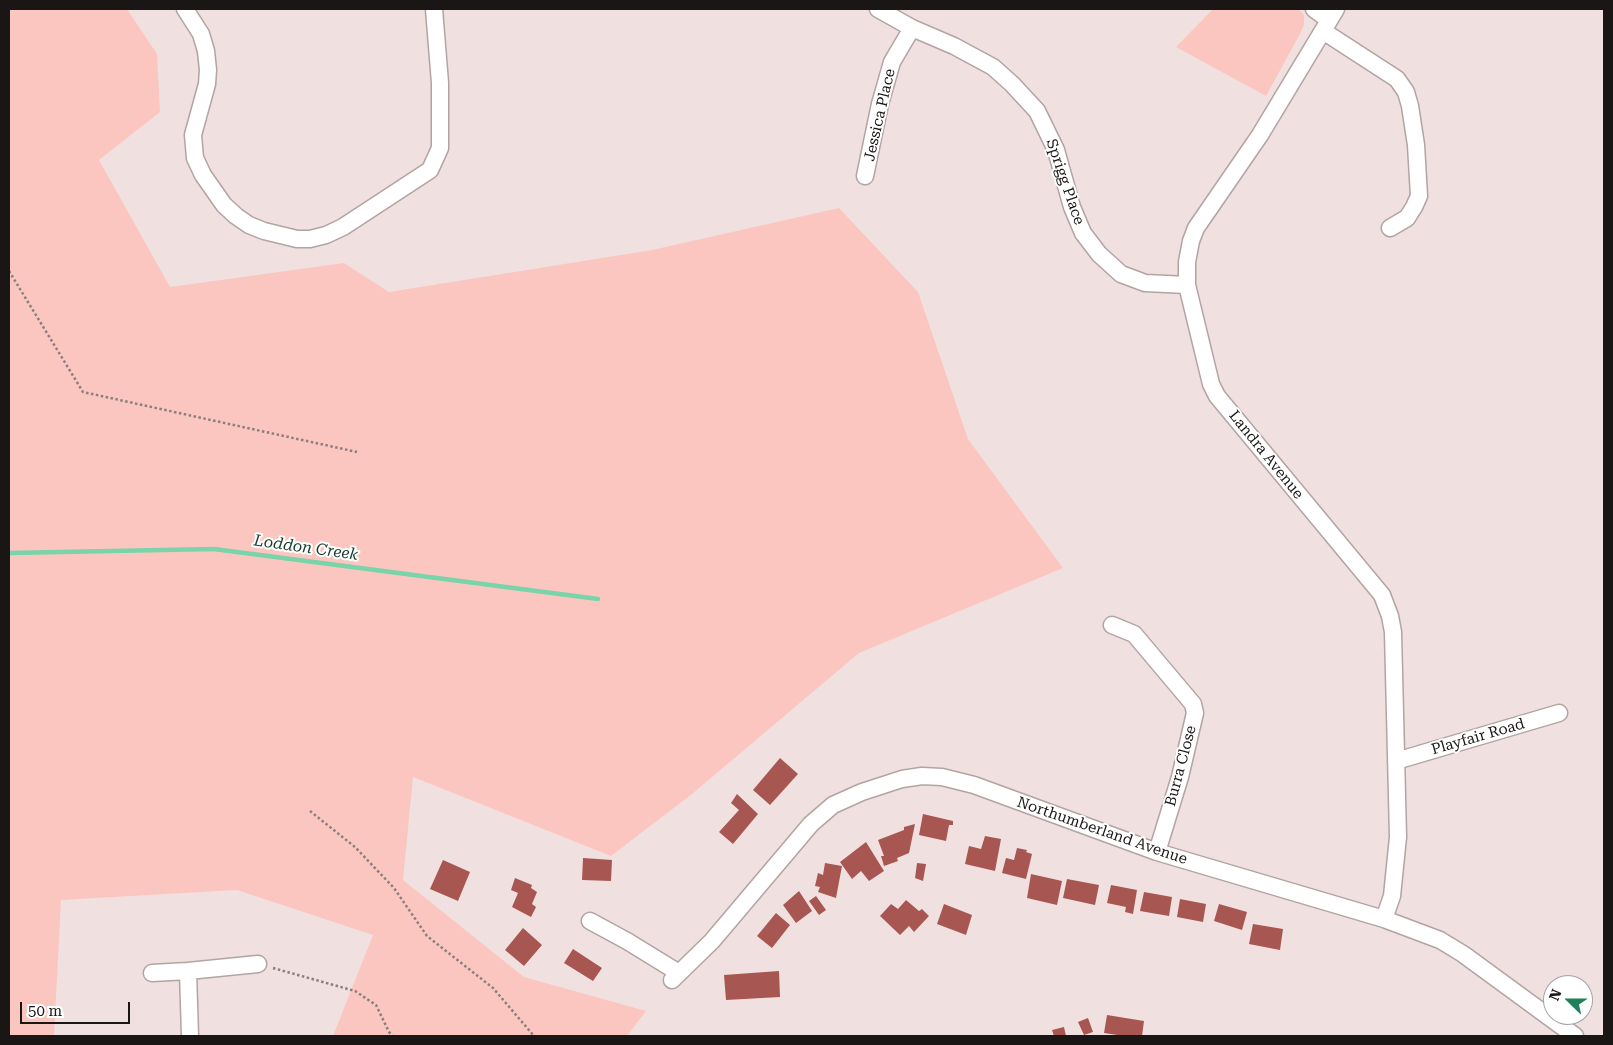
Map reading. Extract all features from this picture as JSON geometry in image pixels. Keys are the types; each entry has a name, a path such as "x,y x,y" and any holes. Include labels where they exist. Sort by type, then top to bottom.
{"street":[{"path":"185,9 201,34 206,51 207,84 193,135 195,158 203,175 213,191 236,216 249,225 264,231 297,239 326,235 343,227 430,170 440,148 440,83 434,9"},
{"name":"Sprigg Place","path":"878,9 912,28 954,46 992,68 1012,84 1037,111 1056,150 1072,207 1083,233 1100,254 1121,274 1145,283 1187,285"},
{"path":"1314,9 1397,79 1406,92 1416,145 1419,196 1407,218 1390,228"},
{"name":"Landra Avenue","path":"1329,20 1260,136 1196,228 1188,255 1187,285 1211,384 1217,396 1382,595 1390,616 1393,632 1398,837 1392,896 1384,920"},
{"name":"Jessica Place","path":"865,176 880,104 892,62 912,28"},
{"name":"Burra Close","path":"1112,625 1134,634 1193,704 1195,713 1180,777 1157,852"},
{"name":"Playfair Road","path":"1396,761 1559,713"},
{"name":"Northumberland Avenue","path":"590,921 627,941 676,976 712,941 811,824 833,805 862,792 902,779 922,776 942,777 974,785 1157,852 1384,920 1440,940 1453,947 1575,1036"},
{"path":"152,973 258,964"},
{"path":"188,971 190,1036"}],"path":[{"path":"9,271 82,392 357,452"},
{"path":"310,811 355,847 394,888 427,936 493,988 534,1036"},
{"path":"258,964 355,991 376,1005 389,1032 393,1036"}],"shaded area":[{"path":"9,9 127,9 157,54 160,112 99,160 170,287 344,263 389,292 652,250 839,208 918,292 968,439 1063,568 859,653 692,794 611,856 413,777 403,880 524,977 646,1011 627,1036 333,1036 373,935 237,890 61,900 54,1036 9,1036"},
{"path":"1213,9 1298,9 1304,15 1304,25 1300,34 1266,96 1176,47"}],"building":[{"path":"780,758 798,774 770,805 753,790"},
{"path":"737,794 758,814 733,844 719,832 739,810 731,803"},
{"path":"923,814 953,821 953,825 949,825 946,841 919,835"},
{"path":"915,824 909,853 897,858 898,861 884,866 881,856 884,856 878,840 904,830 904,827"},
{"path":"985,836 1001,839 995,871 965,864 969,846 981,849"},
{"path":"866,842 884,871 869,881 861,871 852,879 840,862"},
{"path":"1017,848 1027,850 1026,852 1032,854 1026,879 1002,873 1006,858 1014,860"},
{"path":"583,858 612,860 611,881 582,880"},
{"path":"443,860 470,872 458,901 430,889"},
{"path":"825,863 842,866 836,898 818,892 820,887 815,886 818,873 823,875"},
{"path":"917,863 926,864 923,881 915,878"},
{"path":"1031,874 1062,881 1057,905 1027,898"},
{"path":"515,878 532,885 531,888 537,892 532,904 536,907 531,917 512,907 518,893 511,890"},
{"path":"1067,879 1099,885 1095,905 1063,898"},
{"path":"1111,885 1137,890 1133,914 1125,912 1126,907 1107,903"},
{"path":"799,891 812,911 796,923 783,905"},
{"path":"1144,892 1172,897 1169,916 1140,911"},
{"path":"816,896 826,910 819,915 809,901"},
{"path":"1180,899 1206,904 1203,922 1177,917"},
{"path":"906,900 919,911 922,909 929,916 914,932 909,926 900,935 880,916 891,904 898,909"},
{"path":"944,904 972,915 966,935 937,924"},
{"path":"1219,904 1247,912 1242,930 1214,921"},
{"path":"776,913 790,925 772,948 757,936"},
{"path":"1253,924 1283,929 1280,950 1249,944"},
{"path":"523,928 542,945 524,966 505,950"},
{"path":"573,949 602,968 593,981 564,963"},
{"path":"779,971 780,997 726,1000 724,975"},
{"path":"1107,1015 1144,1021 1142,1036 1104,1033"},
{"path":"1088,1018 1093,1032 1084,1035 1078,1022"},
{"path":"1064,1027 1066,1036 1054,1036 1052,1030"}],"waterway":[{"name":"Loddon Creek","path":"9,553 214,549 598,599"}]}
